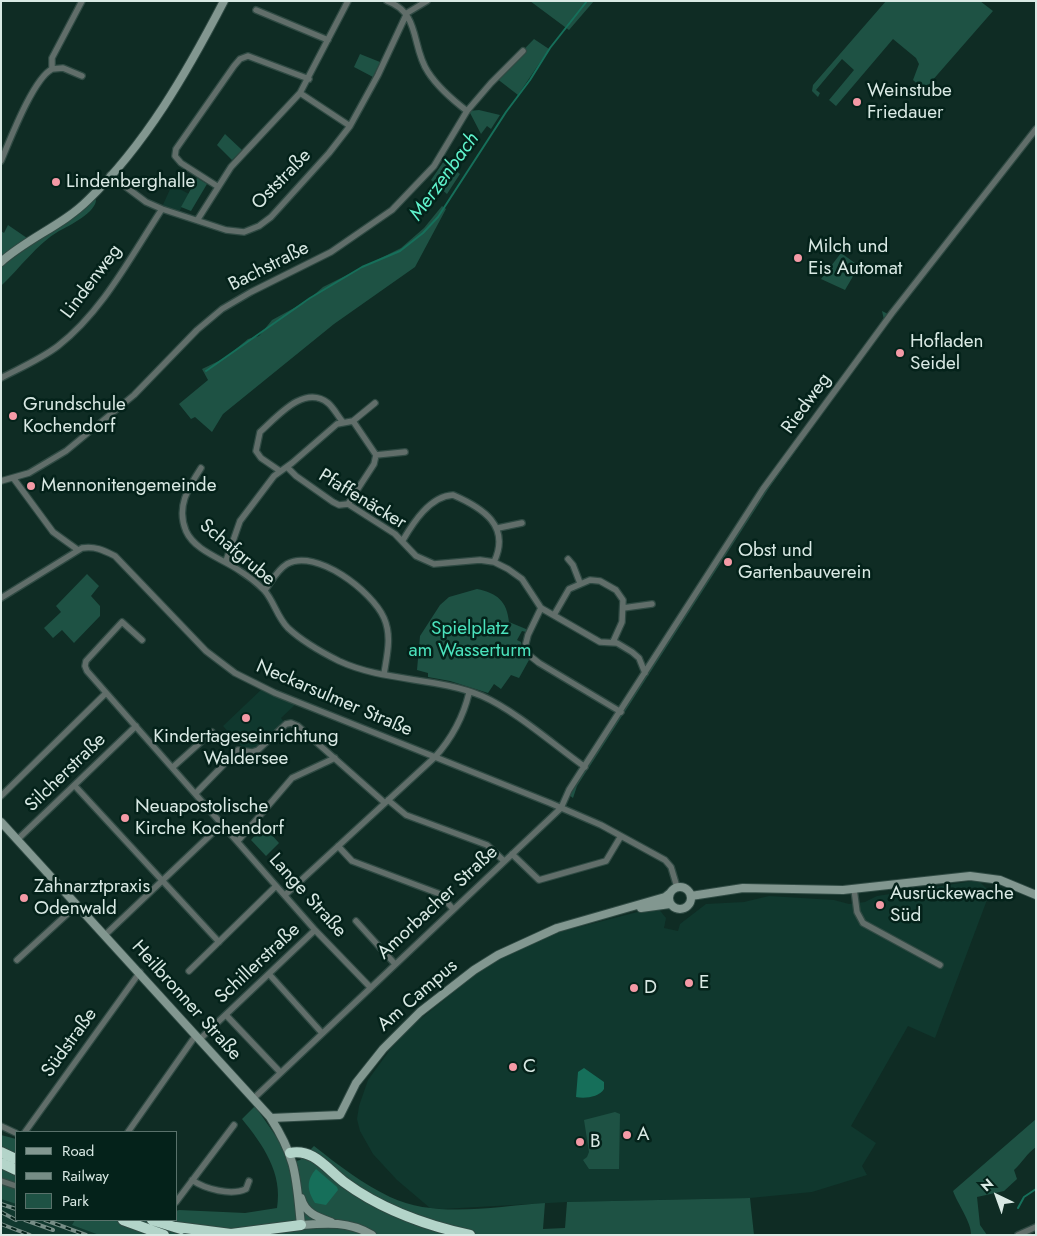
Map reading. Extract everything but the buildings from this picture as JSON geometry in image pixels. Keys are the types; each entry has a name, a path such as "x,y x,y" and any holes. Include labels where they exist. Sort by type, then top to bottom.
{"highway":[{"path":"290,1153 298,1151 310,1154 358,1191 392,1210 437,1228 470,1235"},
{"path":"1,1152 15,1159"},
{"path":"1,1163 15,1170"},
{"path":"126,1221 164,1235"},
{"path":"155,1221 198,1235"},
{"path":"176,1227 230,1234 301,1225"},
{"path":"138,1226 151,1235"}],"main road":[{"path":"1,262 78,208 110,175 162,110 224,1"},
{"name":"Heilbronner Straße","path":"1,822 76,906 140,972 270,1118 290,1153 298,1181 301,1225"},
{"path":"691,896 743,888 854,889 970,876 1000,880 1036,895"},
{"path":"677,887 685,888 691,896 689,904 685,908 676,909 670,904 670,893 677,887"},
{"name":"Am Campus","path":"270,1118 340,1115 359,1078 383,1049 450,987 498,955 537,936 578,920 665,897 670,893"},
{"name":"Am Campus","path":"612,912 670,904"},
{"path":"298,1181 303,1205 309,1213 332,1223"},
{"path":"301,1225 332,1223 354,1226 372,1235"}],"street":[{"path":"52,69 52,58 82,1"},
{"path":"198,219 217,186 231,167 300,93 309,79 348,1"},
{"path":"387,1 398,5 407,13 427,71 467,111"},
{"path":"407,13 427,1"},
{"path":"256,10 328,40"},
{"name":"Oststraße","path":"110,175 146,202 162,209 198,219 226,230 244,232 258,226 271,216 329,153 350,126 378,75 407,13"},
{"name":"Bachstraße","path":"1,481 30,474 54,460 134,395 211,317 251,292 331,252 392,210 434,166 467,111 523,50"},
{"path":"217,186 181,164 175,156 176,149 240,58 248,56 309,79"},
{"path":"1,162 43,76 52,69 63,68 82,76"},
{"path":"300,93 350,126"},
{"name":"Riedweg","path":"621,712 764,490 892,313 1036,129"},
{"name":"Lindenweg","path":"4,374 57,346 82,324 104,296 162,209"},
{"path":"280,471 261,458 256,451 257,440 260,432 300,399 318,397 328,404 342,422"},
{"path":"226,561 240,521 280,471 342,422 353,421 375,403"},
{"path":"348,504 374,464 376,455 353,421"},
{"path":"376,455 405,452"},
{"name":"Pfaffenäcker","path":"287,466 296,476 333,502 339,505 348,504 402,540 406,547 416,556 434,564 480,560 494,562 522,579 541,608 600,642 613,642 639,658 646,673"},
{"name":"Schafgrube","path":"200,468 183,502 181,513 184,525 193,541 226,561 265,590 274,610 288,627 310,646 340,661 384,674 481,696 500,706 585,767"},
{"path":"1,598 78,550 53,532 14,479"},
{"path":"402,540 419,513 450,495 462,499 489,516 498,528 500,542 494,562"},
{"path":"498,528 522,524"},
{"name":"Neckarsulmer Straße","path":"78,550 97,547 115,556 194,640 235,673 275,693 562,808 621,836 665,860 670,867 677,887"},
{"path":"568,559 573,565 580,583"},
{"path":"265,590 278,571 286,564 297,560 312,560 352,582 377,606 384,617 388,632 388,650 384,674"},
{"path":"554,615 570,589 580,583 595,580 616,590 622,600 622,622 613,642"},
{"path":"623,608 652,604"},
{"path":"541,608 528,635 524,651 539,663 621,712"},
{"name":"Lange Straße","path":"142,640 122,622 86,661 84,666 315,930 370,987"},
{"path":"1,796 106,693"},
{"path":"284,895 435,757 455,731 464,712 469,693"},
{"name":"Amorbacher Straße","path":"253,1099 453,908 562,808 569,790 621,712"},
{"path":"196,793 238,750 252,752 258,750 286,724 290,723 298,726 406,815 487,845 504,861"},
{"name":"Silcherstraße","path":"17,840 136,726"},
{"path":"173,767 212,732"},
{"path":"238,841 292,778 335,758"},
{"path":"75,786 219,942"},
{"path":"105,935 223,823"},
{"path":"512,854 533,876 544,880 606,861 621,836"},
{"path":"338,846 352,861 440,894 453,908"},
{"path":"188,971 276,886"},
{"path":"854,889 858,916 866,926 940,965"},
{"path":"17,960 76,906"},
{"path":"356,921 395,964"},
{"name":"Schillerstraße","path":"129,1131 198,1037 226,1015 315,930"},
{"name":"Südstraße","path":"26,1131 140,972"},
{"path":"269,974 322,1033"},
{"path":"226,1015 280,1072"},
{"path":"178,1199 234,1125"},
{"path":"1,1126 15,1132"},
{"path":"192,1180 203,1188 240,1192 246,1190 249,1181"},
{"path":"1,1181 15,1186"},
{"path":"1018,1235 1036,1227"}],"shaded area":[{"path":"172,185 189,194 178,214 161,209"},
{"path":"264,687 298,702 281,718 284,722 250,752 245,750 223,726"},
{"path":"979,881 990,892 935,1038 908,1026 851,1126 876,1143 862,1166 867,1175 812,1192 750,1198 567,1202 442,1209 430,1208 397,1180 373,1154 360,1131 357,1119 359,1106 368,1080 389,1051 413,1025 476,974 501,957 556,933 657,907 666,918 664,928 678,931 680,924 706,904 744,902 769,896 834,900 849,904 865,902 877,896"},
{"path":"584,1068 604,1082 604,1089 592,1097 576,1097 578,1072"},
{"path":"316,1169 338,1190 326,1205 315,1203 310,1194 309,1182"},
{"path":"1,1199 15,1204 15,1221 75,1221 73,1225 99,1235 1,1235"}],"green space":[{"path":"530,1 594,1 569,30"},
{"path":"886,1 980,1 993,11 924,90 913,80 919,64 916,58 893,39 836,106 829,100 854,70 842,59 816,90 820,93 818,97 812,91 813,85"},
{"path":"534,39 549,49 518,95 496,78"},
{"path":"360,54 380,62 373,77 354,67"},
{"path":"479,110 500,115 491,129 487,126 481,134 469,111"},
{"path":"225,134 242,150 232,160 217,145"},
{"path":"444,161 460,174 447,194 431,180"},
{"path":"197,178 207,184 191,211 181,207"},
{"path":"96,199 92,209 87,214 51,236 1,286 2,266"},
{"path":"442,206 446,209 415,267 334,324 223,414 212,432 195,417 191,419 179,404 208,380 202,369 225,358 248,339 259,336 272,320 307,301 323,287 401,248 424,228"},
{"path":"8,225 27,238 1,257 1,231 4,233"},
{"path":"841,253 859,266 845,290 821,279"},
{"path":"882,311 892,316 769,488 577,786 573,798 565,792 691,596 884,320"},
{"path":"87,574 99,586 91,596 100,606 100,616 74,643 62,630 53,638 44,628 61,612 56,606"},
{"name":"Spielplatz am Wasserturm","path":"477,589 490,593 500,599 506,609 509,622 526,629 526,632 522,631 517,640 521,642 522,654 529,660 519,678 511,675 501,689 494,684 488,693 450,681 428,677 428,673 417,670 420,636 440,605 449,597"},
{"path":"260,822 279,843 266,856 251,840 258,832 254,827"},
{"path":"255,1106 280,1142 289,1163 300,1160 314,1146 370,1186 408,1204 427,1208 467,1209 545,1203 543,1229 565,1228 567,1202 750,1198 754,1235 99,1235 72,1225 74,1221 178,1221 179,1210 245,1213 277,1208 277,1183 270,1160 242,1119"},
{"path":"615,1112 620,1114 619,1169 589,1169 583,1160 589,1152 584,1120"},
{"path":"1036,1119 1036,1147 1014,1170 1017,1179 1004,1191 977,1197 980,1225 987,1235 971,1235 969,1225 953,1191"},
{"path":"1,1135 15,1139 15,1204 1,1199"}],"waterway":[{"name":"Merzenbach","path":"206,371 310,298 362,267 400,251 423,233 438,217 550,48 587,1"},
{"path":"1018,1208 1024,1197 1036,1189"}],"railway":[{"path":"1,1204 15,1209"},
{"path":"1,1212 15,1219"},
{"path":"28,1221 53,1230"},
{"path":"48,1221 86,1235"},
{"path":"1,1224 30,1235"}],"place":[{"name":"Weinstube Friedauer","path":"857,102"},
{"name":"Lindenberghalle","path":"56,182"},
{"name":"Milch und Eis Automat","path":"798,258"},
{"name":"Hofladen Seidel","path":"900,353"},
{"name":"Grundschule Kochendorf","path":"13,416"},
{"name":"Mennonitengemeinde","path":"31,486"},
{"name":"Obst und Gartenbauverein","path":"728,562"},
{"name":"Kindertageseinrichtung Waldersee","path":"246,718"},
{"name":"Neuapostolische Kirche Kochendorf","path":"125,818"},
{"name":"Zahnarztpraxis Odenwald","path":"24,898"},
{"name":"Ausrückewache Süd","path":"880,905"},
{"name":"E","path":"689,983"},
{"name":"D","path":"634,988"},
{"name":"C","path":"513,1067"},
{"name":"A","path":"627,1135"},
{"name":"B","path":"580,1142"}]}
